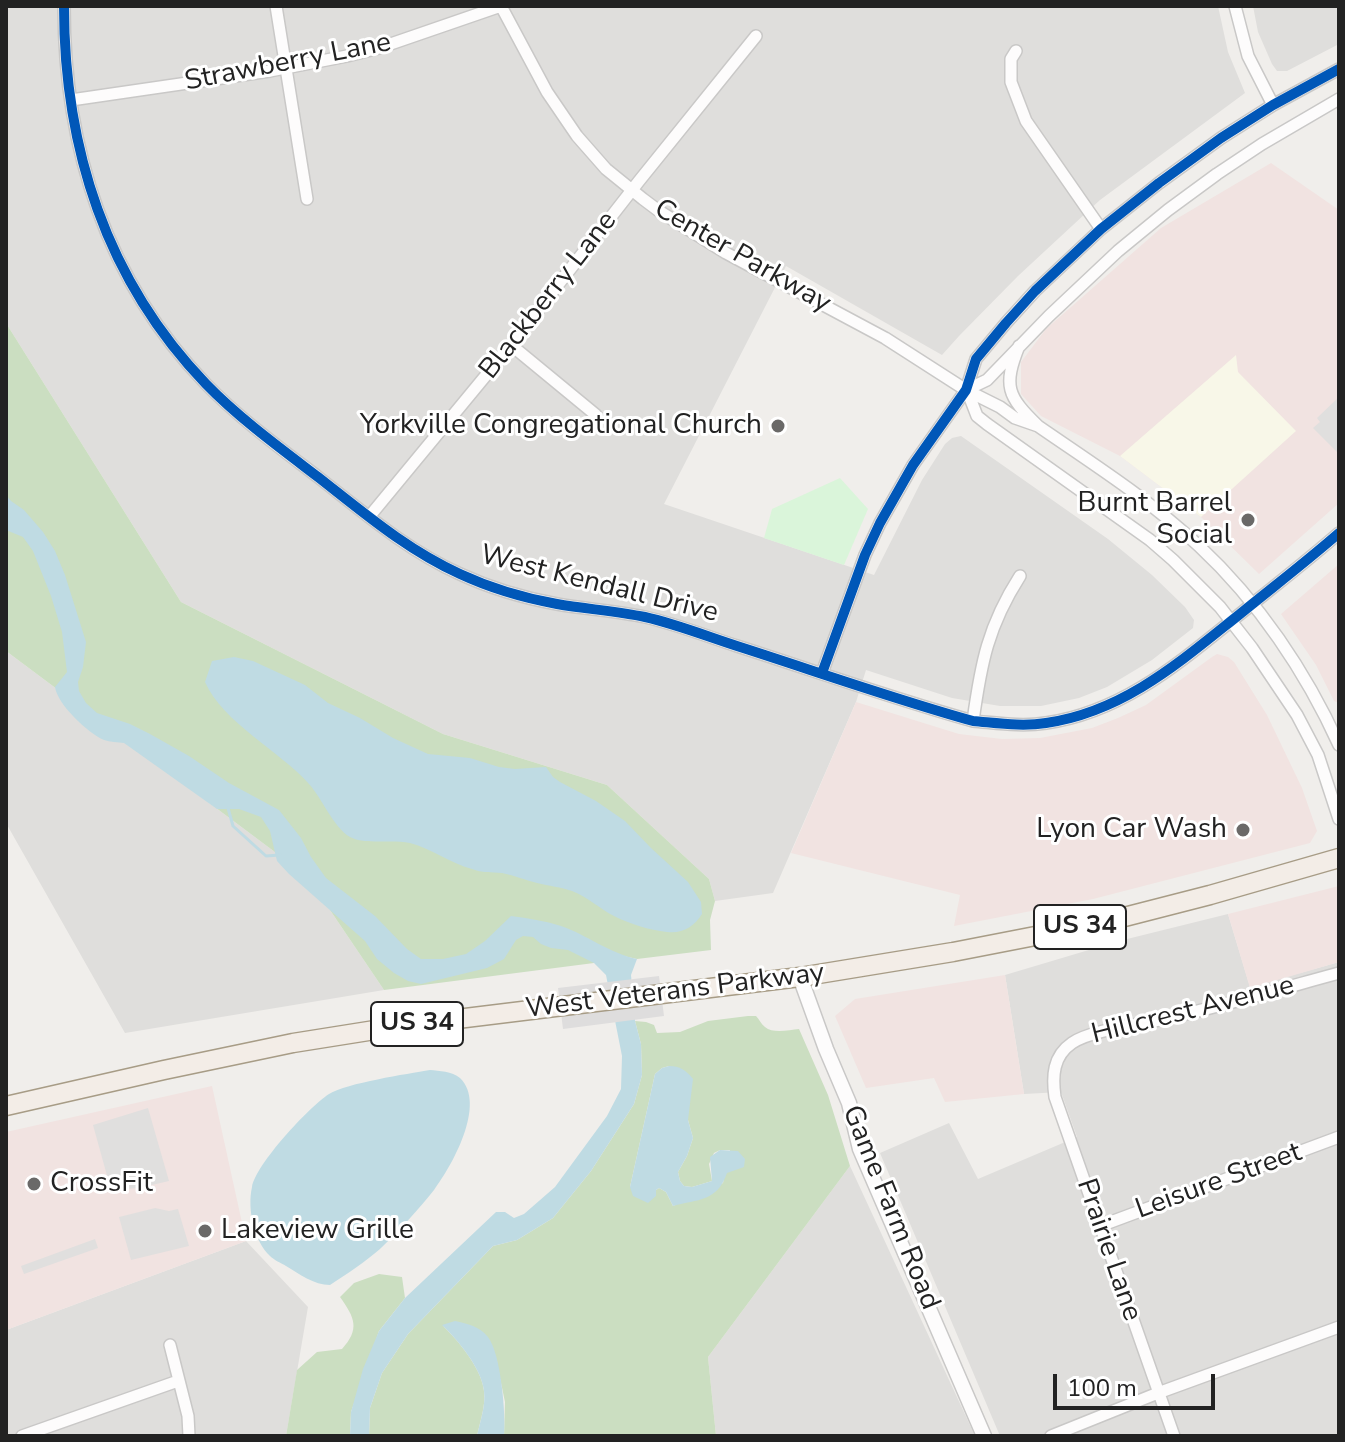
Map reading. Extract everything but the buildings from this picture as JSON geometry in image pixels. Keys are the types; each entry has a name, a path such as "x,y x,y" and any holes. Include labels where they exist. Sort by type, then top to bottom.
{"main road":[{"name":"West Veterans Parkway","path":"6,1106 293,1043 400,1026 800,977 953,952 1093,925 1339,858"}],"street":[{"name":"West Kendall Drive","path":"64,6 65,57 87,183 114,252 152,318 207,385 278,446 391,535 421,555 462,575 511,594 645,618 973,721 1009,725 1046,723 1103,708 1153,682 1339,533"},
{"path":"276,6 307,199"},
{"name":"Strawberry Lane","path":"71,100 356,55 501,6"},
{"name":"Center Parkway","path":"501,6 547,92 577,136 606,169 632,190 659,211 726,253 885,338 1015,418 1038,426"},
{"path":"1235,6 1248,56 1273,105"},
{"name":"Blackberry Lane","path":"369,517 511,345 756,36"},
{"path":"1016,51 1011,59 1011,82 1026,121 1101,229"},
{"path":"822,673 865,555 880,523 913,465 966,390 976,359 1006,323 1101,229 1159,183 1273,105 1339,69"},
{"path":"966,390 987,380 1118,251 1168,210 1240,159 1339,99"},
{"path":"511,345 596,415"},
{"name":"Center Parkway","path":"1019,346 1008,380 1012,395 1021,409 1038,426 1164,516 1200,547 1252,604 1311,691 1339,745"},
{"name":"Center Parkway","path":"966,390 977,416 1150,540 1232,620 1297,715 1318,755 1339,819"},
{"path":"973,721 981,664 991,632 1003,602 1020,576"},
{"name":"Hillcrest Avenue","path":"1055,1062 1071,1043 1090,1035 1339,973"},
{"name":"Game Farm Road","path":"800,977 849,1103 860,1149 984,1436"},
{"name":"Prairie Lane","path":"1055,1062 1055,1097 1174,1436"},
{"name":"Leisure Street","path":"1100,1226 1339,1137"},
{"path":"1051,1436 1339,1327"},
{"path":"170,1345 188,1416 189,1436"},
{"path":"22,1436 178,1381"}],"shaded area":[{"path":"6,6 1218,6 1228,52 1245,93 1100,200 1018,276 942,355 786,266 664,504 874,575 922,480 945,444 961,436 1108,539 1152,575 1185,607 1194,620 1193,628 1152,660 1107,687 1079,698 1041,706 1000,706 952,698 866,670 856,702 773,893 715,901 709,879 607,785 443,734 181,602 6,323"},
{"path":"1253,6 1339,6 1339,44 1287,71 1277,71 1258,32"},
{"path":"1271,163 1339,210 1339,503 1259,574 1201,517 1120,456 1041,416 1021,394 1021,362 1046,329 1161,228"},
{"path":"1236,355 1238,372 1296,431 1201,517 1120,456"},
{"path":"1339,397 1339,454 1313,428 1320,422 1317,418"},
{"path":"1339,564 1339,703 1334,701 1316,665 1281,614"},
{"path":"6,651 307,876 384,990 125,1033 6,823"},
{"path":"1217,654 1234,662 1267,715 1302,788 1317,831 1310,843 1093,899 954,926 960,895 791,853 856,702 959,734 1002,739 1040,738 1092,728 1146,705"},
{"path":"1339,886 1339,962 1250,988 1228,914"},
{"path":"1228,914 1250,987 1339,962 1339,1436 1000,1436 880,1153 949,1123 978,1179 1077,1137 1061,1092 1024,1094 1005,975 1119,941"},
{"path":"1005,975 1024,1094 945,1102 934,1078 866,1088 835,1016 855,999"},
{"path":"212,1086 246,1241 6,1330 6,1132"},
{"path":"148,1108 169,1181 111,1190 93,1125"},
{"path":"850,1166 975,1436 716,1436 708,1357"},
{"path":"155,1208 178,1209 189,1246 131,1260 119,1217"},
{"path":"95,1239 98,1248 24,1274 21,1266"},
{"path":"246,1241 308,1307 286,1436 6,1436 6,1330"}],"green space":[{"path":"6,323 181,602 443,734 607,785 709,879 715,901 710,920 711,950 637,959 606,949 594,963 384,990 307,876 6,651"},
{"path":"840,478 868,509 844,565 764,538 772,509"},
{"path":"756,1016 768,1029 799,1029 828,1095 850,1166 708,1357 716,1436 504,1436 505,1402 497,1364 443,1326 468,1356 482,1382 484,1402 477,1436 369,1436 370,1408 382,1373 408,1334 493,1246 517,1240 553,1218 591,1171 634,1104 642,1075 641,1044 635,1021 654,1025 657,1033 680,1032 708,1021","holes":["669,1066 688,1108 693,1138 678,1172 684,1186 712,1181 709,1164 714,1153 730,1150 723,1183 673,1206 666,1192 659,1188 630,1187 655,1074 662,1068"]},
{"path":"379,1274 402,1277 405,1298 379,1331 351,1412 350,1436 286,1436 297,1370 317,1352 342,1349 348,1342 353,1329 352,1317 340,1297 354,1283"}],"water":[{"path":"6,495 43,532 65,575 86,642 78,682 86,703 97,713 150,734 279,810 326,878 375,916 407,949 421,959 443,959 466,954 511,916 561,926 617,953 637,959 631,975 642,1075 634,1104 591,1171 553,1218 517,1240 493,1246 408,1334 382,1373 370,1408 369,1436 350,1436 351,1412 363,1369 379,1331 405,1298 496,1212 505,1212 514,1218 524,1214 555,1187 607,1116 621,1089 622,1056 606,975 594,963 568,950 551,948 533,937 523,936 516,940 504,959 487,968 421,984 408,981 377,959 365,941 277,861 270,831 261,817 239,809 217,809 124,743 104,740 90,731 74,717 57,694 55,687 67,672 62,632 33,551 23,537 6,530"},
{"path":"234,657 253,661 305,685 328,703 428,754 470,758 515,769 546,767 560,782 625,821 688,882 701,902 702,914 683,931 653,930 620,919 568,890 502,873 476,870 410,843 363,841 350,837 338,826 309,784 238,724 213,697 205,682 212,661"},
{"path":"669,1066 682,1069 693,1079 688,1120 693,1138 678,1172 684,1186 712,1181 710,1157 720,1150 738,1151 745,1159 744,1167 727,1173 718,1189 706,1198 673,1206 666,1192 659,1188 648,1203 633,1196 630,1187 655,1074"},
{"path":"430,1070 460,1078 467,1089 470,1103 468,1119 457,1151 441,1179 401,1228 380,1249 330,1285 307,1278 264,1250 251,1215 252,1187 263,1165 284,1137 329,1094 378,1079"},
{"path":"455,1321 481,1330 493,1345 502,1385 504,1436 477,1436 484,1391 474,1364 442,1325"}],"pier":[{"path":"659,976 664,1016 563,1029 558,988"}],"waterway":[{"path":"228,808 233,826 266,856 280,855"}],"cycle path":[{"path":"64,6 72,110 98,209 117,256 171,344 219,397 275,444 404,542 471,579 545,602 668,623 973,721 1028,725 1074,717 1101,708 1150,682 1196,649 1339,533"},
{"path":"822,673 865,555 880,523 913,465 966,390 976,359 1006,323 1101,229 1159,183 1273,105 1339,69"}],"place":[{"name":"Yorkville Congregational Church","path":"778,426"},
{"name":"Burnt Barrel Social","path":"1248,520"},
{"name":"Lyon Car Wash","path":"1243,830"},
{"name":"CrossFit","path":"34,1184"},
{"name":"Lakeview Grille","path":"205,1231"}]}
